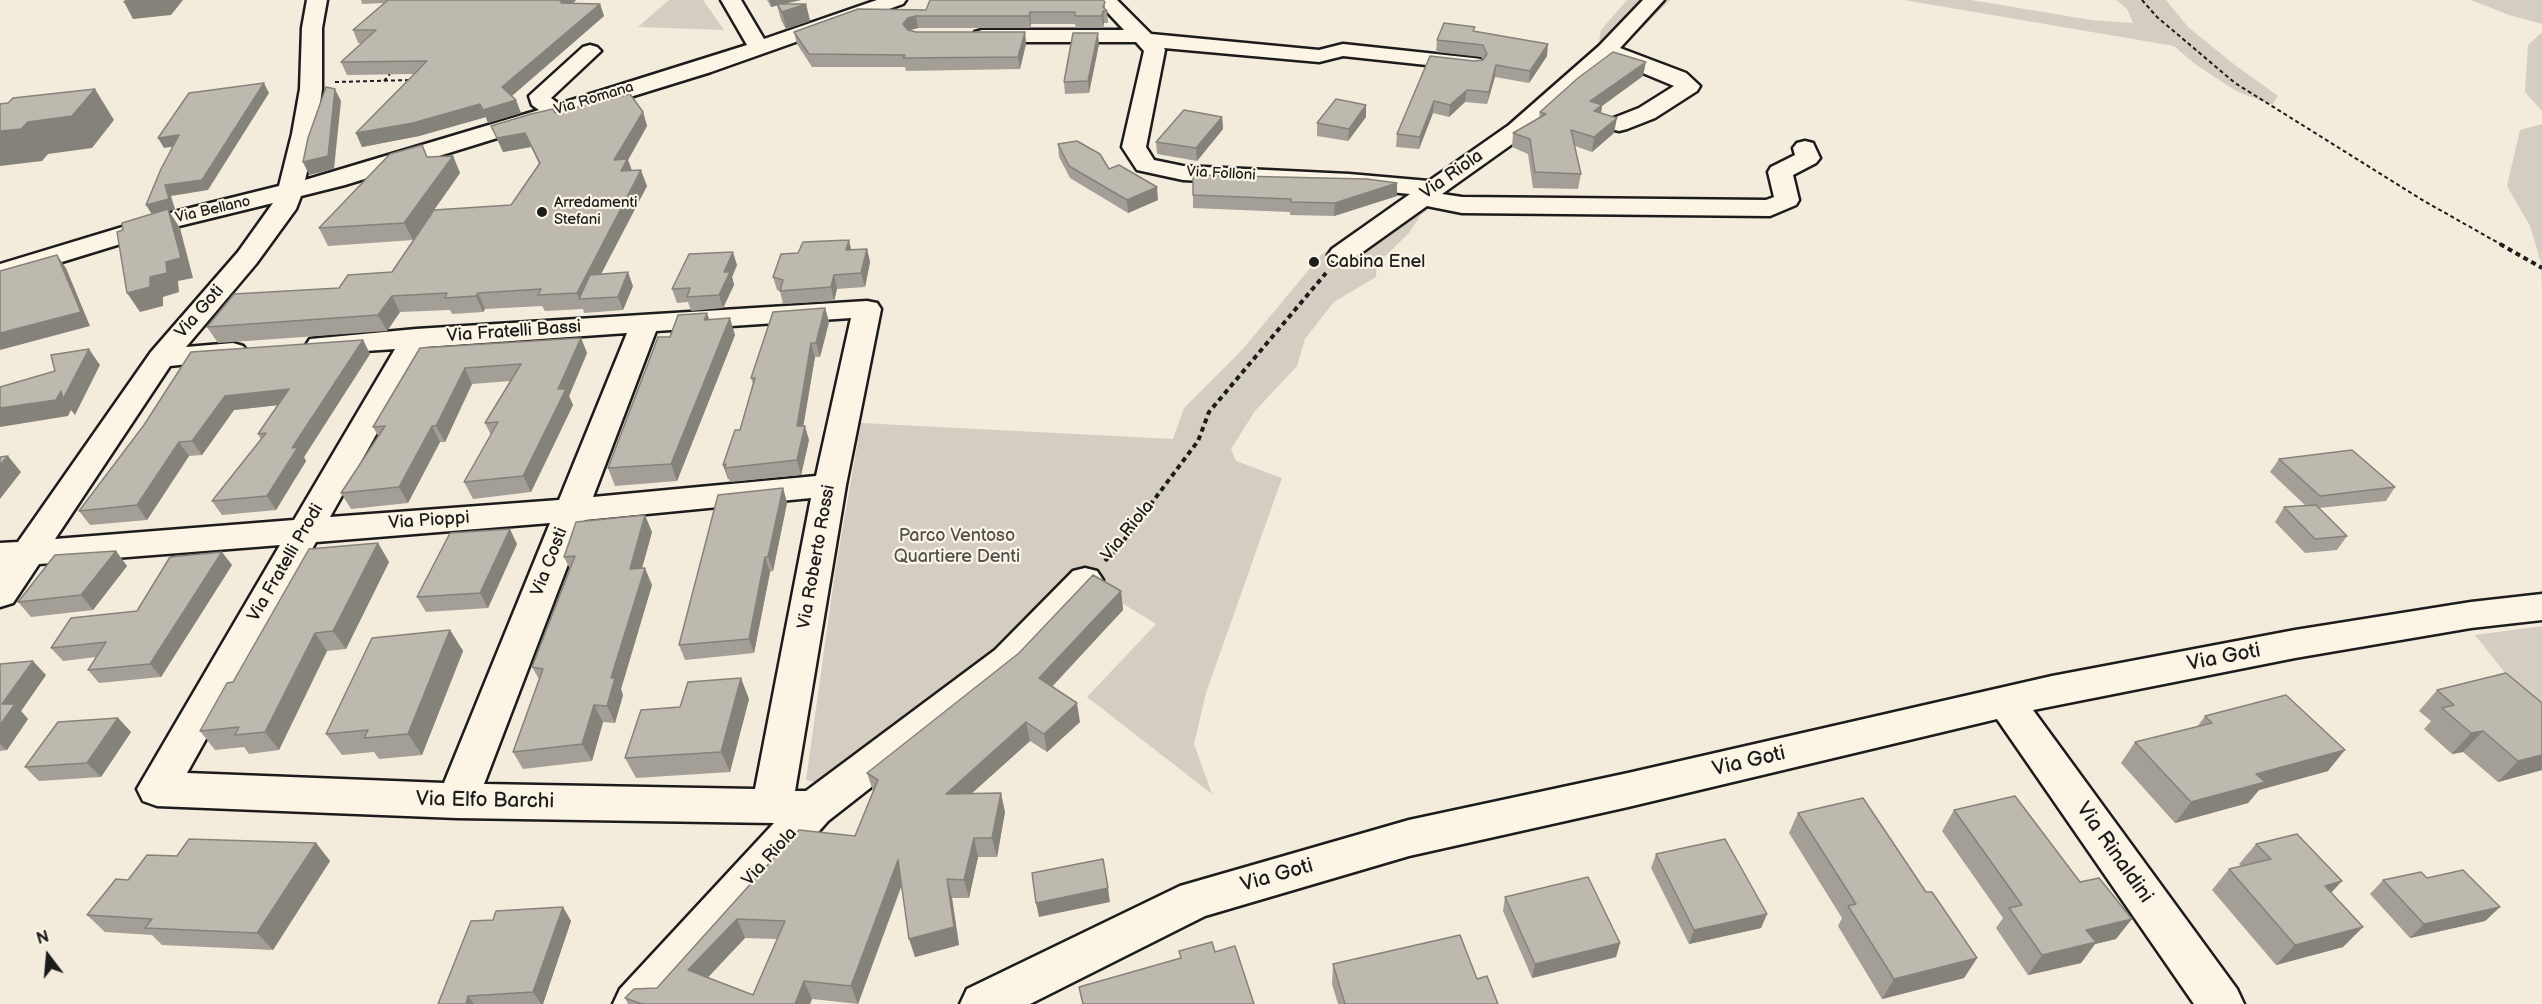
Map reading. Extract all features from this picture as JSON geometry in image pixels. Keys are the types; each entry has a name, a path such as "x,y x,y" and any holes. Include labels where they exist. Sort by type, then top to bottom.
{"street":[{"name":"Via Goti","path":"0,594 14,554 161,358 257,246 283,209 290,192 304,134 309,100 312,28 317,0"},
{"path":"731,0 759,47"},
{"name":"Via Romana","path":"290,192 336,180 759,47 896,0"},
{"path":"1106,0 1144,38"},
{"name":"Via Riola","path":"1341,255 1517,130 1606,50 1654,0"},
{"path":"963,36 1144,38 1319,56 1343,50 1473,64"},
{"name":"Via Folloni","path":"1144,38 1155,50 1134,147 1145,165 1183,173 1349,181 1428,192"},
{"path":"1606,50 1678,78 1689,86 1647,113 1619,124"},
{"path":"554,111 540,100 540,96 590,51"},
{"path":"1428,192 1439,202 1462,205 1770,208 1787,200 1780,171 1808,158 1805,148"},
{"name":"Via Bellano","path":"0,273 171,220 290,192"},
{"name":"Via Fratelli Bassi","path":"297,347 867,309"},
{"name":"Via Roberto Rossi","path":"793,808 830,485 867,309"},
{"name":"Via Costi","path":"457,801 645,324"},
{"name":"Via Fratelli Prodi","path":"157,789 416,338"},
{"path":"161,358 261,350"},
{"name":"Via Pioppi","path":"14,554 571,510 830,485"},
{"name":"Via Riola","path":"636,1004 793,808 1008,660 1085,580"},
{"name":"Via Goti","path":"983,1004 1195,900 1409,838 2052,691 2295,644 2471,615 2542,607"},
{"name":"Via Rinaldini","path":"2006,702 2221,1004"},
{"name":"Via Elfo Barchi","path":"157,789 457,801 793,808"}],"path":[{"path":"2142,0 2157,16 2235,83 2424,201 2542,268"},
{"path":"383,81 390,74"},
{"path":"333,82 416,80"},
{"name":"Via Riola","path":"1085,580 1121,544 1198,441 1209,412 1341,255"}],"green space":[{"path":"669,0 703,0 724,30 638,27"},
{"path":"1627,0 1670,0 1643,27 1628,37 1599,41 1601,30"},
{"path":"1904,0 1971,0 2091,20 2133,23 2127,9 2116,0 2166,0 2188,27 2278,96 2272,105 2236,91 2195,64 2174,46"},
{"path":"2471,0 2542,0 2542,24 2509,15"},
{"path":"2542,32 2542,111 2525,92 2528,45"},
{"path":"2542,124 2542,293 2541,263 2530,226 2507,186 2520,130"},
{"name":"Parco Ventoso Quartiere Denti","path":"1411,198 1431,207 1420,216 1409,233 1377,264 1376,277 1334,302 1305,339 1297,366 1255,411 1231,449 1236,461 1282,478 1206,693 1194,744 1212,794 1087,697 1156,624 1085,580 841,788 806,780 835,572 861,423 1173,439 1184,408 1242,350 1321,255 1392,207"},
{"path":"2542,626 2542,720 2475,635"}],"building":[{"path":"388,0 560,0 563,1 561,3 600,4 502,87 516,100 483,110 480,104 413,123 356,133 427,61 341,62 376,30 353,30"},
{"path":"930,0 1103,0 1105,2 1103,7 1107,11 1103,11 1102,16 1075,16 1075,12 1030,12 1029,16 916,16 908,18 903,24 908,30 916,32 1025,32 1018,57 903,58 905,55 809,54 794,32 858,9 926,10"},
{"path":"777,4 806,4 782,12"},
{"path":"1444,23 1475,27 1473,31 1548,44 1530,71 1496,65 1489,92 1467,90 1450,105 1434,101 1420,137 1397,134 1430,56 1474,61 1483,60 1487,54 1483,45 1437,40"},
{"path":"1073,33 1098,33 1088,81 1064,82"},
{"path":"1613,52 1646,62 1590,101 1602,105 1594,111 1617,118 1594,137 1571,130 1581,174 1535,172 1530,139 1513,133 1546,114 1540,112 1578,78"},
{"path":"264,83 202,180 165,185 169,199 146,205 179,135 158,138 189,93"},
{"path":"326,87 335,89 328,156 303,162 308,138"},
{"path":"95,89 72,116 28,122 21,129 0,131 0,104 8,103 13,98"},
{"path":"630,94 643,112 614,160 627,159 621,171 641,170 577,293 538,295 541,289 478,293 476,296 445,298 447,293 392,296 378,315 207,327 234,294 339,288 348,275 392,272 434,210 511,205 540,163 525,133 497,138 491,126 531,114 553,109 555,113"},
{"path":"1336,99 1366,105 1349,129 1317,123"},
{"path":"1184,110 1222,117 1196,148 1156,142"},
{"path":"1077,141 1100,154 1109,169 1119,165 1157,187 1127,200 1069,166 1058,144"},
{"path":"422,145 427,157 453,156 404,223 319,228 390,154"},
{"path":"1193,175 1367,179 1397,183 1335,203 1291,202 1291,199 1193,195"},
{"path":"168,209 181,258 166,262 167,273 150,277 150,287 127,293 117,232 123,230 122,223"},
{"path":"849,240 846,250 867,249 861,273 834,275 831,287 780,291 783,280 773,277 781,254 798,253 803,242"},
{"path":"733,252 724,272 730,272 719,295 687,297 690,288 672,289 689,254"},
{"path":"57,255 81,312 0,333 0,271"},
{"path":"628,272 618,297 579,299 590,275"},
{"path":"825,308 816,343 811,343 797,426 805,426 797,460 725,468 726,464 723,465 735,430 740,430 755,378 751,378 773,312"},
{"path":"707,313 704,320 730,318 671,464 608,468 658,337 670,337 678,315"},
{"path":"581,338 558,389 566,389 523,476 464,482 498,422 485,423 521,364 465,368 436,426 432,426 399,487 341,493 385,426 373,427 420,348"},
{"path":"363,340 292,448 298,447 267,496 212,501 266,433 258,434 289,389 225,396 192,441 179,442 137,505 79,511 144,425 191,352"},
{"path":"89,349 63,399 61,391 56,400 0,408 0,387 55,371 51,355"},
{"path":"2352,450 2395,487 2320,496 2279,459"},
{"path":"8,456 0,465 0,457"},
{"path":"783,488 768,557 765,557 749,639 679,645 718,495"},
{"path":"2316,505 2347,536 2315,539 2284,507"},
{"path":"645,515 630,569 645,568 611,678 615,678 607,706 594,705 582,744 513,752 543,669 532,667 575,556 564,557 576,522"},
{"path":"510,529 480,593 417,597 450,533"},
{"path":"378,543 333,631 315,633 265,732 235,735 239,727 200,731 227,683 233,682 309,549"},
{"path":"116,551 81,595 18,602 55,555"},
{"path":"222,552 150,664 88,670 106,642 51,648 71,618 137,611 170,557"},
{"path":"1093,575 1121,591 1039,678 1077,703 1044,734 1026,722 946,794 1001,793 992,838 974,838 964,880 947,879 954,927 909,939 898,860 851,986 804,981 795,1004 642,1004 625,998 634,989 657,988 799,830 855,836 878,780 867,773 1019,653","holes":["737,919 785,921 753,995 688,970"]},
{"path":"450,630 408,734 364,738 368,730 326,734 372,638"},
{"path":"33,661 2,704 15,704 0,725 0,664"},
{"path":"2506,673 2542,703 2542,755 2518,761 2483,731 2471,733 2442,708 2454,705 2437,690"},
{"path":"741,678 721,752 625,758 641,710 680,707 688,682"},
{"path":"2286,695 2345,750 2256,774 2265,782 2191,802 2135,742 2212,723 2205,716"},
{"path":"118,718 87,763 25,767 58,722"},
{"path":"2015,796 2080,882 2099,878 2132,919 2086,930 2096,942 2042,955 2009,908 2022,905 1954,810"},
{"path":"1863,798 1926,892 1932,892 1977,958 1894,979 1848,906 1856,904 1798,813"},
{"path":"2297,834 2342,881 2325,886 2363,927 2295,945 2229,869 2271,859 2256,844"},
{"path":"189,839 316,843 257,933 145,928 152,919 87,915 116,879 128,880 147,855 177,856"},
{"path":"1725,839 1767,914 1694,930 1656,854"},
{"path":"1103,859 1108,888 1036,903 1032,873"},
{"path":"2463,870 2500,907 2424,924 2383,880 2421,872 2427,878"},
{"path":"1588,877 1620,943 1535,964 1505,897"},
{"path":"563,907 533,992 468,996 466,1004 438,1004 471,921 493,920 496,911"},
{"path":"1460,935 1477,979 1487,976 1498,1004 1345,1004 1333,964"},
{"path":"1212,942 1215,952 1235,946 1254,1004 1083,1004 1079,987 1181,958 1179,951"}],"place":[{"name":"Arredamenti Stefani","path":"542,212"},
{"name":"Cabina Enel","path":"1314,262"}]}
